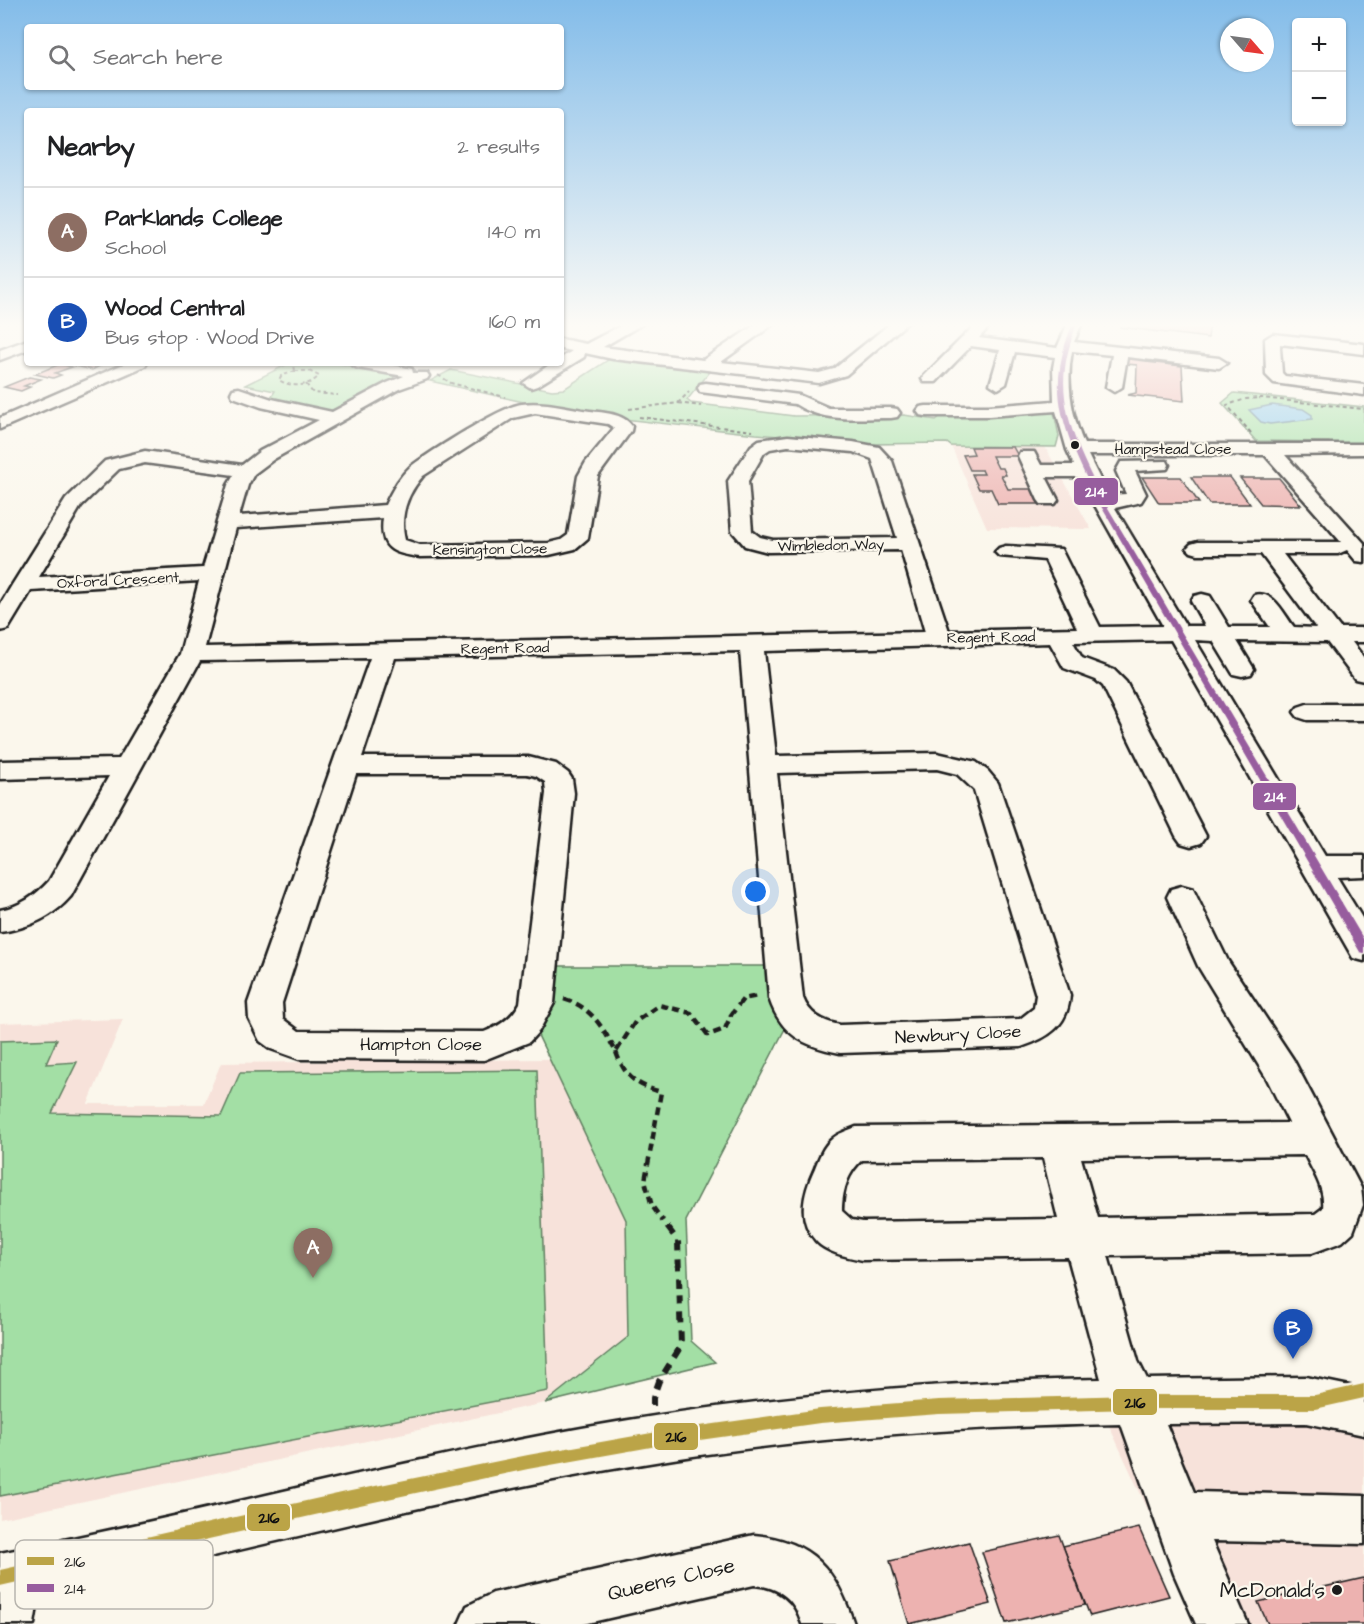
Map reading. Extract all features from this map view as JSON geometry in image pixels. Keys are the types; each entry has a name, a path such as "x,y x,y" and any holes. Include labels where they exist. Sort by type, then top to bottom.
{"street":[{"path":"0,424 57,399"},
{"path":"255,399 335,418"},
{"path":"0,921 22,917 54,896 192,654 238,485 246,471 267,455 366,399"},
{"path":"780,399 799,400 822,412 891,413"},
{"path":"1062,399 1076,450 1101,501 1364,949"},
{"path":"926,411 989,411 1063,405"},
{"name":"Kensington Close","path":"540,408 613,420 623,426 622,431 593,466 588,476 579,534 568,545 549,549 406,549 397,545 393,540 392,511 408,481 416,472 515,410 540,408"},
{"name":"Wimbledon Way","path":"909,544 771,546 757,543 746,538 742,531 738,481 757,450 771,442 788,441 842,446 873,451 879,455 883,461 939,638"},
{"name":"Hampstead Close","path":"1076,450 1364,448"},
{"path":"1192,449 1204,466"},
{"path":"1270,449 1364,555"},
{"name":"Oxford Crescent","path":"0,624 73,503 112,465 145,457 246,471"},
{"path":"1048,500 1030,462 1086,471"},
{"path":"1101,501 1126,501 1136,497 1125,471 1128,465 1244,466"},
{"path":"227,523 392,511"},
{"path":"1198,548 1338,548"},
{"path":"1267,548 1364,674"},
{"path":"1006,552 1053,554 1091,634"},
{"name":"Oxford Crescent","path":"23,585 212,574"},
{"path":"1262,600 1288,635"},
{"path":"1202,601 1242,669"},
{"name":"Regent Road","path":"192,654 752,644 1091,634 1364,635"},
{"path":"1057,635 1073,663 1105,675 1114,682 1191,836"},
{"name":"Newbury Close","path":"752,644 763,765 786,998 789,1007 801,1024 825,1036 840,1039 1021,1033 1039,1026 1046,1020 1053,1004 1053,995 988,790 977,774 958,764 937,761 763,765"},
{"name":"Hampton Close","path":"346,766 528,765 546,770 558,779 560,792 537,1003 530,1020 519,1032 484,1046 299,1045 272,1032 264,1013 265,1003 385,650"},
{"path":"1307,712 1364,712"},
{"path":"0,770 128,767"},
{"path":"1316,867 1364,866"},
{"path":"1182,897 1214,966 1280,1070 1341,1188 1344,1209 1334,1226 1324,1232 1312,1234 863,1241 841,1236 832,1229 822,1212 822,1194 838,1159 843,1152 856,1144 1315,1139"},
{"path":"1057,1141 1118,1368 1135,1402 1199,1574 1222,1624"},
{"path":"1315,1402 1364,1391"},
{"path":"169,1540 528,1462 657,1439 844,1414 939,1407 1135,1402 1315,1402 1364,1412"},
{"path":"1179,1516 1364,1520"},
{"name":"Queens Close","path":"485,1624 493,1619 754,1560 771,1560 789,1566 816,1592 824,1608 828,1624"},
{"path":"8,1624 9,1576"}],"path":[{"path":"627,409 678,403 682,399"},
{"path":"1249,399 1227,405 1261,445 1270,449"},
{"path":"1269,399 1364,409"},
{"path":"616,1052 635,1022 658,1005 691,1013 708,1035 725,1029 731,1015 743,999 761,996 786,998"},
{"path":"537,1003 565,999 585,1005 597,1019 616,1052 623,1073 639,1086 661,1092 645,1181 652,1206 678,1241 681,1346 659,1381 653,1398 653,1414"}],"shaded area":[{"path":"951,446 1045,447 1091,529 987,528"},
{"path":"123,1019 88,1104 204,1104 221,1063 550,1059 626,1220 628,1337 545,1403 0,1519 0,1023"},
{"path":"1098,1402 1364,1412 1364,1624 1201,1624"}],"green space":[{"path":"359,399 338,410 325,412 269,400"},
{"path":"509,399 688,399 691,403 794,416 904,415 936,420 944,414 1053,408 1059,436 1056,447 951,446 947,443 869,444 615,418"},
{"path":"1227,399 1288,399 1364,407 1364,446 1334,446 1329,442 1256,441 1222,403"},
{"path":"551,966 769,966 775,1014 790,1019 686,1221 691,1341 715,1362 545,1403 628,1337 626,1220 536,1031 547,1008"},
{"path":"57,1039 46,1064 77,1062 52,1113 221,1116 240,1073 537,1070 548,1391 0,1496 0,1041"}],"water":[{"path":"1272,405 1303,409 1312,415 1312,419 1270,424 1261,422 1249,410"}],"building":[{"path":"1163,399 1184,399 1184,401"},
{"path":"971,447 1013,447 1018,456 992,456 998,468 1003,468 1006,475 1001,475 1008,489 1036,489 1042,504 998,504 991,489 979,489 972,474 984,474 982,470 970,470 963,455 974,454"},
{"path":"1142,477 1181,477 1199,503 1159,503"},
{"path":"1191,477 1230,477 1250,504 1209,504"},
{"path":"1240,478 1279,478 1301,505 1261,504"},
{"path":"1139,1528 1169,1596 1090,1616 1063,1546"},
{"path":"1059,1535 1085,1605 1006,1623 982,1552"},
{"path":"969,1542 991,1604 909,1624 890,1561"},
{"name":"McDonald's","path":"1364,1578 1364,1624 1268,1624 1258,1602"}],"transit line":[{"name":"214","path":"1063,399 1071,436 1101,501 1364,949"},
{"name":"216","path":"169,1540 528,1462 657,1439 820,1416 939,1407 1135,1402 1315,1402 1364,1391"},
{"name":"216","path":"0,1578 15,1575"}],"place":[{"name":"Parklands College","path":"313,1278"},
{"name":"Wood Central","path":"1293,1359"},
{"name":"McDonald's","path":"1337,1590"}]}
